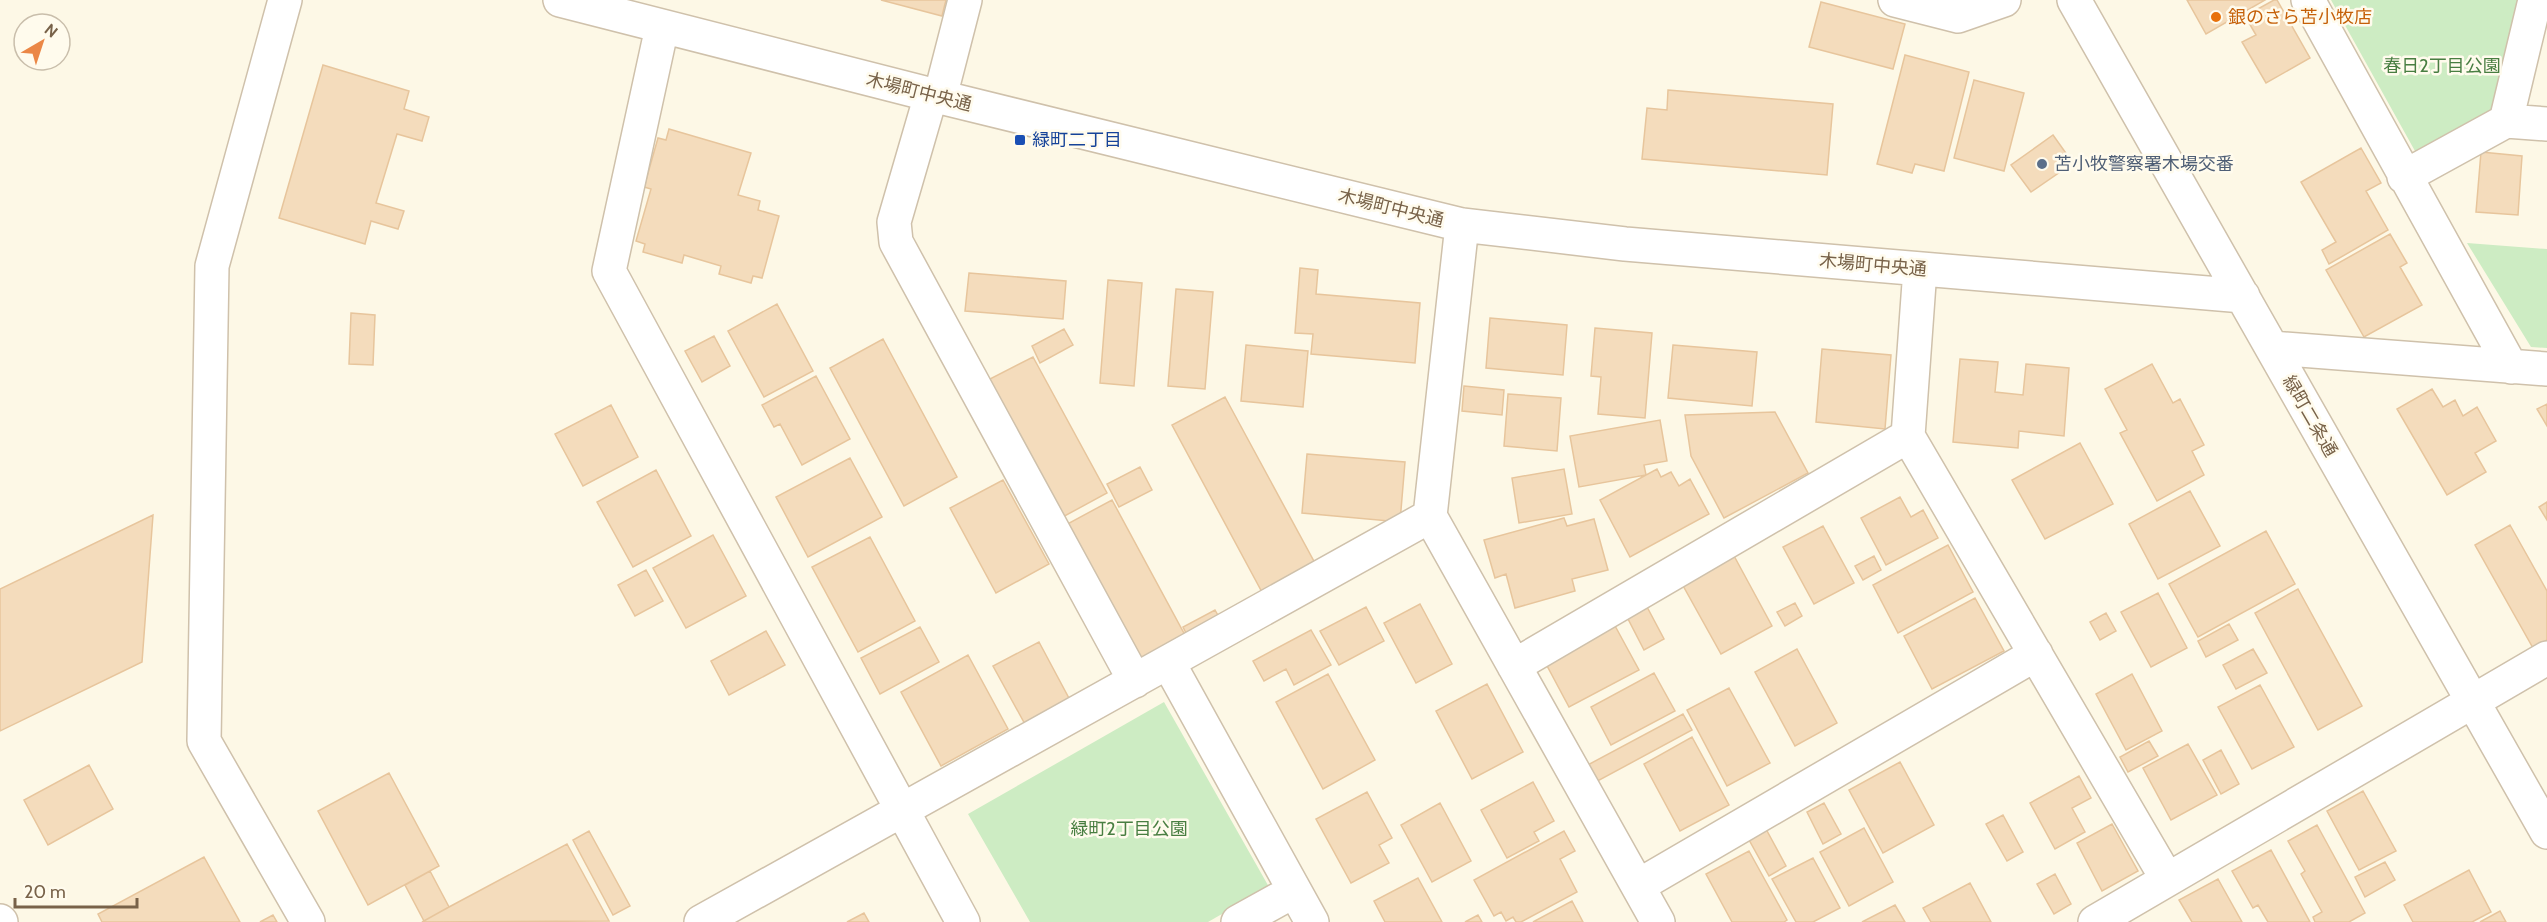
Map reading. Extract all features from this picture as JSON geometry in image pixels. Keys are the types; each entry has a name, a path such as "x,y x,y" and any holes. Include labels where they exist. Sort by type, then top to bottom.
{"street":[{"path":"285,0 213,266 204,741 308,922"},
{"name":"木場町中央通","path":"560,0 935,96 1462,225 1625,244 2243,296"},
{"path":"965,0 894,222 896,242 1135,681"},
{"path":"1895,0 1958,16 2004,0"},
{"name":"緑町二条通","path":"2074,0 2547,832"},
{"path":"2307,0 2511,367"},
{"path":"2506,121 2535,0"},
{"path":"662,27 609,271 963,922"},
{"path":"2404,177 2506,121 2547,124"},
{"path":"1462,225 1430,516 1658,922"},
{"path":"1920,269 1908,436 2167,879"},
{"path":"2272,348 2547,369"},
{"path":"1514,666 1908,436"},
{"path":"700,922 1430,516"},
{"path":"1638,886 2036,654"},
{"path":"2095,922 2547,658"},
{"path":"1168,662 1312,922"},
{"path":"1238,922 1294,891"}],"green space":[{"name":"春日2丁目公園","path":"2331,0 2526,0 2498,111 2420,160"},
{"path":"2467,243 2547,249 2547,348 2531,347"},
{"name":"緑町2丁目公園","path":"1164,702 1269,887 1208,922 1030,922 968,814"}],"building":[{"path":"881,0 946,0 942,16"},
{"name":"銀のさら苫小牧店","path":"2187,0 2265,0 2206,34"},
{"path":"2277,0 2310,58 2266,83 2242,42 2256,35 2245,16"},
{"path":"1821,2 1905,24 1893,69 1809,47"},
{"path":"1905,55 1969,72 1944,171 1915,164 1912,173 1877,164"},
{"path":"323,65 409,91 404,109 429,117 422,141 397,134 376,203 404,211 398,229 371,221 365,244 279,218"},
{"path":"1974,80 2024,93 2004,171 1954,158"},
{"path":"1668,90 1833,104 1827,175 1642,159 1647,108 1667,110"},
{"path":"669,129 751,153 738,195 760,201 758,210 779,216 762,278 753,276 751,283 719,274 721,266 684,255 682,263 643,252 645,244 636,241 651,189 644,187 658,138 666,140"},
{"name":"苫小牧警察署木場交番","path":"2053,135 2073,163 2031,192 2011,165"},
{"path":"2361,148 2381,183 2366,191 2388,230 2329,264 2322,250 2336,242 2301,182"},
{"path":"2481,152 2522,156 2518,215 2476,212"},
{"path":"2390,234 2407,263 2400,267 2422,305 2364,337 2326,270"},
{"path":"1300,268 1318,270 1316,294 1420,303 1415,363 1311,354 1313,334 1295,333"},
{"path":"969,273 1066,281 1063,319 965,311"},
{"path":"1108,280 1142,283 1134,386 1100,383"},
{"path":"1176,289 1213,292 1205,389 1168,386"},
{"path":"777,304 813,371 764,397 728,331"},
{"path":"351,313 375,315 373,365 349,364"},
{"path":"1490,318 1567,325 1563,375 1486,368"},
{"path":"1595,328 1652,333 1645,418 1598,414 1601,377 1591,376"},
{"path":"1064,329 1073,345 1040,363 1032,346"},
{"path":"714,336 730,366 702,382 685,351"},
{"path":"883,339 957,477 904,506 830,368"},
{"path":"1246,345 1308,351 1303,407 1241,401"},
{"path":"1673,345 1757,352 1752,406 1668,398"},
{"path":"1822,349 1891,355 1885,429 1816,422"},
{"path":"1033,357 1107,493 1059,519 984,382"},
{"path":"1960,359 1998,362 1995,392 2023,395 2026,364 2069,368 2064,436 2019,431 2018,448 1953,442"},
{"path":"2152,364 2173,403 2180,399 2204,445 2192,451 2204,475 2157,501 2120,433 2127,430 2105,389"},
{"path":"816,376 850,439 802,465 780,424 774,427 762,405"},
{"path":"1464,386 1504,390 1502,415 1462,411"},
{"path":"2432,389 2443,407 2455,400 2463,416 2477,407 2496,441 2475,453 2486,472 2447,495 2397,409"},
{"path":"1508,394 1561,398 1557,451 1504,446"},
{"path":"1225,397 1316,565 1263,594 1172,425"},
{"path":"2547,404 2547,426 2537,409"},
{"path":"611,405 638,457 583,486 555,434"},
{"path":"1775,412 1808,473 1724,518 1691,456 1685,415"},
{"path":"1660,420 1667,461 1644,465 1646,475 1579,487 1570,436"},
{"path":"2080,443 2113,504 2045,539 2012,480"},
{"path":"1307,454 1405,462 1400,522 1302,513"},
{"path":"850,458 882,517 808,557 776,497"},
{"path":"1140,467 1152,490 1119,507 1107,484"},
{"path":"1564,469 1572,514 1519,523 1512,478"},
{"path":"1657,469 1661,477 1671,472 1679,486 1690,479 1709,514 1630,557 1600,500"},
{"path":"656,470 691,536 633,567 597,502"},
{"path":"1003,480 1049,564 996,593 950,508"},
{"path":"2190,491 2220,546 2158,579 2129,524"},
{"path":"1900,497 1911,517 1923,510 1938,538 1886,565 1861,518"},
{"path":"1112,500 1186,637 1134,665 1060,528"},
{"path":"2547,502 2547,520 2539,507"},
{"path":"153,515 142,662 0,731 0,589"},
{"path":"1564,518 1567,526 1594,519 1608,570 1572,579 1575,591 1515,608 1506,574 1495,578 1484,540"},
{"path":"2510,525 2547,591 2547,640 2533,648 2475,545"},
{"path":"1823,526 1854,583 1814,604 1783,547"},
{"path":"2266,531 2295,584 2198,637 2169,584"},
{"path":"713,535 746,596 686,628 653,568"},
{"path":"870,537 915,621 858,652 812,567"},
{"path":"1948,545 1973,592 1898,633 1873,585"},
{"path":"1733,554 1772,626 1721,654 1681,582"},
{"path":"1874,556 1881,570 1863,580 1855,566"},
{"path":"646,570 663,601 635,616 618,585"},
{"path":"2298,589 2362,706 2318,730 2255,613"},
{"path":"2158,593 2187,648 2151,667 2121,612"},
{"path":"1975,598 2004,651 1932,689 1904,636"},
{"path":"1795,603 1802,616 1785,626 1777,612"},
{"path":"1420,604 1452,664 1416,683 1384,623"},
{"path":"1646,605 1664,639 1644,650 1626,615"},
{"path":"1366,607 1384,641 1339,665 1320,631"},
{"path":"1215,610 1223,624 1190,641 1183,627"},
{"path":"2106,613 2116,631 2100,640 2090,622"},
{"path":"1614,624 1639,670 1569,707 1545,662"},
{"path":"2229,624 2238,640 2206,657 2198,641"},
{"path":"920,627 939,662 880,694 861,658"},
{"path":"1311,630 1331,665 1294,685 1286,669 1264,681 1253,661"},
{"path":"766,631 785,665 729,695 711,661"},
{"path":"1039,642 1071,702 1026,726 993,666"},
{"path":"1797,649 1837,723 1795,746 1755,672"},
{"path":"2253,649 2267,673 2236,689 2223,665"},
{"path":"968,655 1008,729 941,766 901,692"},
{"path":"1654,673 1675,711 1611,745 1591,707"},
{"path":"1328,674 1375,760 1323,789 1276,702"},
{"path":"2132,674 2162,731 2126,750 2096,694"},
{"path":"1487,684 1523,752 1472,779 1436,711"},
{"path":"2260,685 2294,747 2252,769 2218,707"},
{"path":"1729,688 1770,763 1727,786 1687,710"},
{"path":"1683,714 1692,730 1592,784 1584,767"},
{"path":"1692,737 1729,805 1680,831 1644,764"},
{"path":"2149,741 2158,756 2128,772 2120,757"},
{"path":"2188,744 2217,795 2171,820 2143,768"},
{"path":"2221,750 2239,784 2221,794 2203,760"},
{"path":"1900,762 1934,825 1883,853 1849,790"},
{"path":"89,765 113,809 48,845 24,800"},
{"path":"389,773 439,866 368,905 318,811"},
{"path":"2079,776 2091,798 2072,808 2085,832 2055,849 2030,803"},
{"path":"1533,782 1554,821 1534,832 1539,841 1507,858 1481,810"},
{"path":"2363,791 2396,851 2359,870 2327,811"},
{"path":"1367,792 1392,838 1379,845 1389,863 1351,883 1316,819"},
{"path":"1440,803 1471,861 1432,882 1401,825"},
{"path":"1824,803 1841,834 1823,844 1807,812"},
{"path":"2003,815 2023,852 2007,861 1986,824"},
{"path":"2112,824 2138,871 2102,891 2077,843"},
{"path":"2317,825 2365,913 2349,922 2315,922 2313,917 2322,912 2301,874 2305,871 2288,841"},
{"path":"1864,828 1893,882 1849,906 1820,852"},
{"path":"1766,829 1786,866 1769,876 1748,838"},
{"path":"589,831 630,906 613,915 573,840"},
{"path":"1564,831 1575,851 1560,859 1577,892 1521,922 1516,922 1513,917 1506,921 1501,912 1494,916 1474,880"},
{"path":"567,844 609,921 422,922 449,907"},
{"path":"2271,850 2310,922 2268,922 2258,905 2253,908 2232,871"},
{"path":"1749,851 1787,920 1784,922 1732,922 1706,874"},
{"path":"204,857 240,922 102,922 98,914"},
{"path":"1813,858 1840,908 1813,922 1796,922 1772,879"},
{"path":"2385,862 2395,880 2365,897 2355,877"},
{"path":"2469,870 2491,912 2472,922 2413,922 2404,905"},
{"path":"430,871 449,907 424,921 405,885"},
{"path":"2055,874 2071,904 2054,914 2037,884"},
{"path":"1418,878 1442,922 1385,922 1374,901"},
{"path":"2218,879 2242,922 2192,922 2179,900"},
{"path":"1970,883 1991,922 1931,922 1923,908"},
{"path":"1572,901 1583,922 1533,922"},
{"path":"1895,905 1905,922 1862,922"},
{"path":"2500,911 2506,922 2480,922"},
{"path":"864,913 869,922 847,922"},
{"path":"273,915 277,922 260,922"},
{"path":"1478,915 1482,922 1465,922"}],"place":[{"name":"銀のさら苫小牧店","path":"2216,17"},
{"name":"緑町二丁目","path":"1020,140"},
{"name":"苫小牧警察署木場交番","path":"2042,164"}]}
